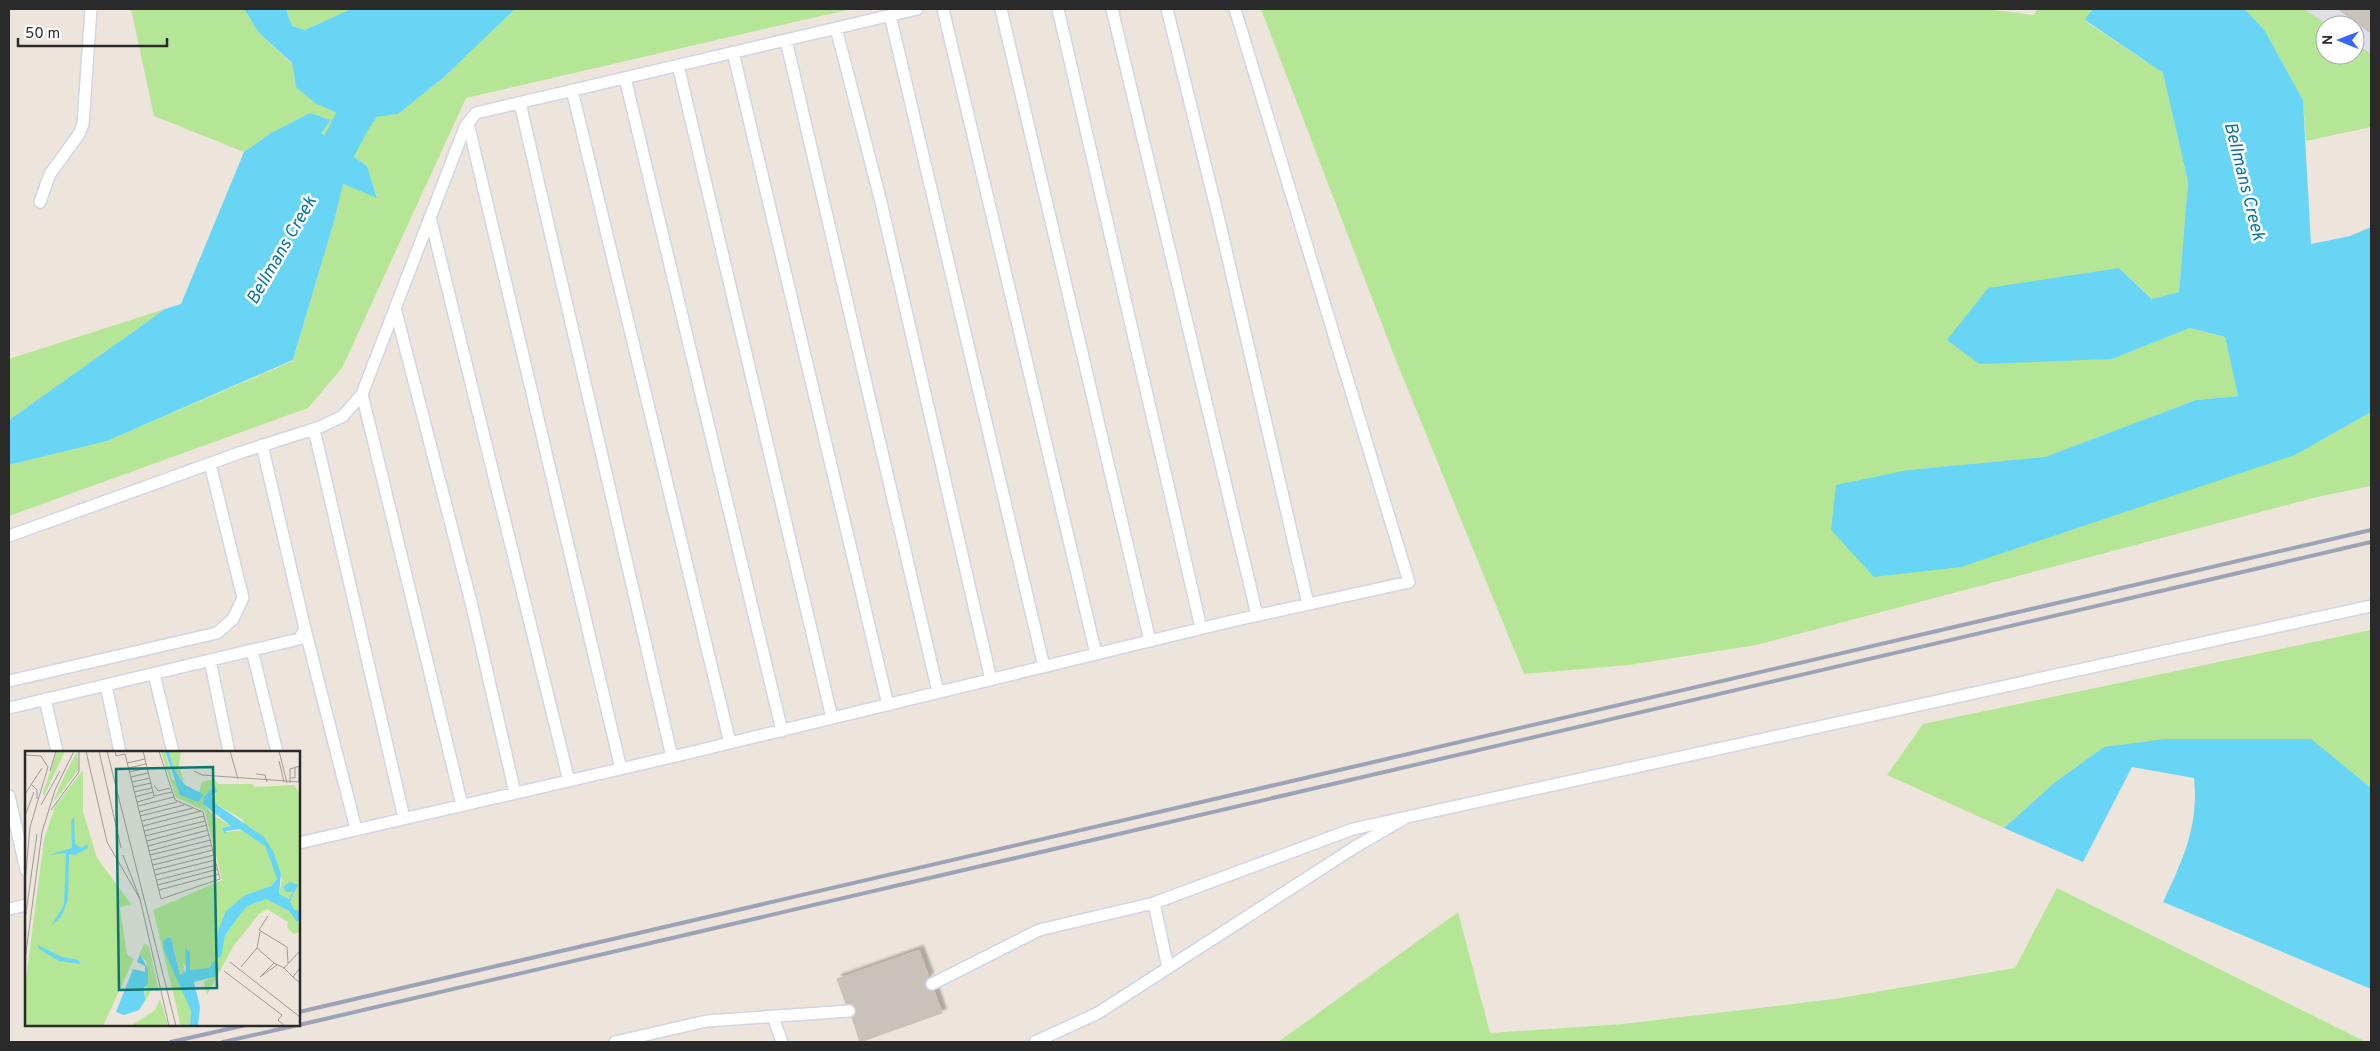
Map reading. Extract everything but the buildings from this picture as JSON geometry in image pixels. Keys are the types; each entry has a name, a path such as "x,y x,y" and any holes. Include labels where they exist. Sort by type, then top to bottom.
{"lane":[{"path":"40,202 50,174 79,134 83,124 91,9"},
{"path":"9,536 262,445 314,429 343,416 362,394 468,123 476,113 917,9"},
{"path":"943,9 1096,654"},
{"path":"1001,9 1150,641"},
{"path":"1058,9 1201,628"},
{"path":"1112,9 1257,615"},
{"path":"1167,9 1219,220 1308,604"},
{"path":"300,840 672,758 1201,628 1409,582 1235,9"},
{"path":"890,15 1044,666"},
{"path":"836,28 881,202 991,680"},
{"path":"786,40 938,692"},
{"path":"733,52 888,705"},
{"path":"678,65 832,718"},
{"path":"625,78 782,731"},
{"path":"572,90 730,743"},
{"path":"520,103 672,758"},
{"path":"468,123 621,769"},
{"path":"430,217 569,781"},
{"path":"395,308 470,602 515,793"},
{"path":"362,394 462,805"},
{"path":"314,429 404,818"},
{"path":"262,445 305,629 356,829"},
{"path":"9,681 217,632 233,619 243,598 210,464"},
{"path":"932,984 1039,930 1154,903 1353,829 2371,606"},
{"path":"9,708 299,639 305,629"},
{"path":"252,650 277,751"},
{"path":"210,660 230,751"},
{"path":"154,674 173,751"},
{"path":"106,685 120,751"},
{"path":"45,700 57,751"},
{"path":"9,796 25,866"},
{"path":"1035,1042 1098,1013 1355,847 1406,817"},
{"path":"1154,903 1168,968"},
{"path":"9,909 25,905"},
{"path":"615,1042 707,1022 849,1011"},
{"path":"773,1017 782,1042"}],"shaded area":[{"path":"2304,9 2371,9 2371,54 2365,50 2365,15 2315,16"}],"green space":[{"path":"131,9 244,9 259,33 292,64 296,87 398,114 443,78 515,9 851,9 466,98 342,368 308,408 9,516 9,465 107,441 293,361 335,218 343,184 377,197 367,166 321,133 331,120 310,113 271,133 244,152 154,116"},
{"path":"286,9 351,9 305,30 292,26"},
{"path":"1261,9 1986,9 2034,15 2037,9 2092,9 2085,21 2163,73 2188,182 2179,292 2153,299 2119,268 2111,359 2190,328 2225,337 2238,396 2196,400 2046,457 1908,470 2295,455 2371,412 2371,486 2317,497 1756,645 1629,665 1524,674 1395,358"},
{"path":"2245,9 2304,9 2315,16 2315,65 2365,65 2365,50 2371,54 2371,127 2306,141 2303,100 2265,31"},
{"path":"165,309 9,420 9,359"},
{"path":"2371,630 2371,788 2104,747 2054,783 2004,828 1887,775 1923,724"},
{"path":"2057,888 2366,1042 1278,1042 1458,912 1490,1033 1623,1024 1835,999 2015,968"}],"water":[{"path":"244,9 286,9 292,26 305,30 351,9 515,9 443,78 398,114 353,120 315,103 296,87 292,63 259,33"},
{"path":"2092,9 2245,9 2265,31 2303,100 2311,244 2350,236 2371,227 2371,412 2295,455 1961,567 1874,577 1831,530 1836,485 1908,470 2045,457 2196,400 2238,396 2225,337 2190,328 2112,359 1979,364 1947,340 1988,288 2119,268 2152,299 2179,292 2188,182 2163,73 2085,20"},
{"path":"310,113 331,120 321,133 367,166 377,198 343,184 335,218 293,360 107,441 9,465 9,420 165,309 181,304 244,152 271,133"},
{"path":"2165,739 2311,739 2371,788 2371,989 2163,902 2183,857 2192,827 2195,795 2194,778 2132,767 2083,862 2004,828 2054,783 2104,747"}],"waterway":[{"name":"Bellmans Creek","path":"315,191 353,120 428,9"}],"railway":[{"path":"300,1012 2371,530"},
{"path":"300,1025 2371,542"},
{"path":"171,1042 242,1026"},
{"path":"223,1042 294,1026"}]}
